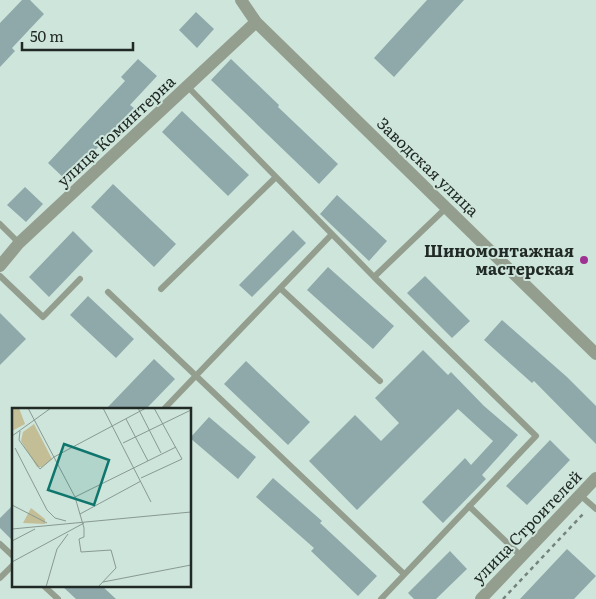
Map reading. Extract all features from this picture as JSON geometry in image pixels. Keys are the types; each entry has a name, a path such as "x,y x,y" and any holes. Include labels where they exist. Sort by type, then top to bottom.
{"street":[{"name":"Заводская улица","path":"241,0 256,22 596,354"},
{"name":"улица Коминтерна","path":"0,266 19,243 256,22"},
{"name":"улица Строителей","path":"481,599 596,478"}],"lane":[{"path":"187,86 374,277 536,436 381,599"},
{"path":"161,289 276,177"},
{"path":"374,277 446,208"},
{"path":"0,224 19,243"},
{"path":"165,408 332,234"},
{"path":"0,276 44,317 80,279"},
{"path":"280,288 380,381"},
{"path":"108,292 404,574"},
{"path":"580,495 594,507"},
{"path":"469,506 522,556"},
{"path":"0,544 12,555"},
{"path":"0,578 12,566"},
{"path":"44,586 58,599"}],"path":[{"path":"503,599 594,507"}],"building":[{"path":"22,0 30,0 44,14 12,48 15,51 0,67 0,23"},
{"path":"427,0 464,0 394,77 374,58"},
{"path":"196,12 214,29 197,48 179,30"},
{"path":"138,59 157,76 130,105 134,108 66,180 48,163 125,81 121,77"},
{"path":"231,59 338,164 319,184 211,80"},
{"path":"182,111 249,175 228,196 162,132"},
{"path":"113,184 176,244 154,267 91,207"},
{"path":"25,187 43,204 26,222 7,205"},
{"path":"337,195 387,241 369,261 320,214"},
{"path":"293,230 306,243 252,297 239,285"},
{"path":"73,231 93,251 49,297 29,277"},
{"path":"328,267 394,326 373,349 307,290"},
{"path":"425,276 470,321 452,338 407,293"},
{"path":"88,296 134,339 116,358 70,315"},
{"path":"0,313 26,339 0,365"},
{"path":"502,320 567,377 596,406 596,444 534,381 532,383 484,340"},
{"path":"423,350 448,375 451,372 484,406 518,435 482,475 486,479 443,523 422,502 465,458 471,465 493,441 458,409 357,510 309,461 355,415 381,441 399,423 375,398"},
{"path":"154,359 175,379 147,408 107,408"},
{"path":"246,361 310,422 288,445 224,384"},
{"path":"209,417 256,457 238,479 191,437"},
{"path":"550,440 570,460 527,505 506,486"},
{"path":"273,478 322,521 320,523 377,576 358,596 311,551 314,548 256,497"},
{"path":"12,506 12,540 0,528 0,518"},
{"path":"567,549 596,576 574,599 520,599"},
{"path":"450,551 467,569 436,599 414,599 408,593"},
{"path":"62,586 102,586 116,599 76,599"}],"place":[{"name":"Шиномонтажная мастерская","path":"584,260"}]}
